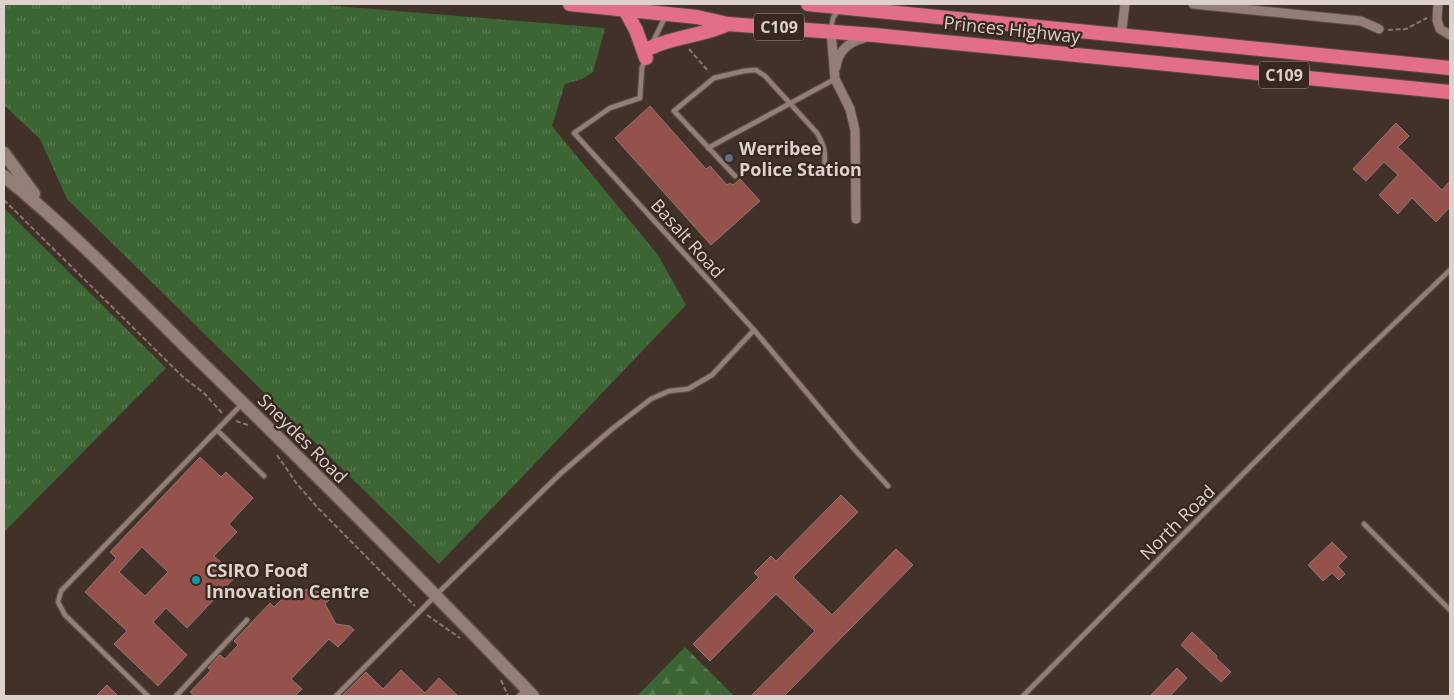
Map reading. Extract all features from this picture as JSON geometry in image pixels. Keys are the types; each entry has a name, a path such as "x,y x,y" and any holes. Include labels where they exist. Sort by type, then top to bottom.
{"highway":[{"name":"Princes Highway","path":"570,4 625,10 668,9 728,24 874,35 1450,92"},
{"name":"Princes Highway","path":"808,4 874,7 1122,36 1450,68"},
{"path":"625,10 648,53 682,37 714,31 728,24"},
{"path":"1118,59 1122,36"}],"main road":[{"name":"Sneydes Road","path":"4,153 44,208"},
{"name":"Sneydes Road","path":"4,176 44,208 243,403 436,595 526,694"}],"street":[{"path":"1122,36 1125,4"},
{"path":"1193,4 1361,21 1379,29"},
{"path":"1438,4 1437,18 1440,29 1450,35"},
{"path":"831,31 835,79 850,110 856,130 856,219"},
{"path":"835,79 837,58 843,49 853,41 874,35"}],"lane":[{"path":"831,31 835,13 842,7"},
{"name":"Basalt Road","path":"668,9 642,67 640,98 610,108 574,134 754,330 855,450 888,486"},
{"path":"735,176 674,112 714,78 756,70 765,76 817,133 826,152 824,169 857,171"},
{"path":"708,148 835,79"},
{"name":"North Road","path":"1023,696 1350,366 1450,270"},
{"path":"336,696 560,474 612,429 651,399 669,392 688,389 712,375 754,330"},
{"path":"148,696 65,615 58,602 61,591 243,403"},
{"path":"217,430 264,476"},
{"path":"1364,524 1450,610"},
{"path":"176,696 247,620"}],"path":[{"path":"1379,29 1406,29 1426,18 1437,18"},
{"path":"685,44 714,78"},
{"path":"4,200 183,377 204,393 229,418 252,426"},
{"path":"277,454 297,484 318,508 420,611 466,643"},
{"path":"498,673 508,696"}],"green space":[{"path":"4,4 312,4 605,28 593,72 582,79 565,84 552,126 658,255 686,305 439,564 67,199 40,139 4,105"},
{"path":"4,208 166,368 4,532"},
{"path":"685,647 734,696 637,696"}],"building":[{"path":"650,106 706,169 710,166 727,185 730,183 733,185 740,179 760,201 711,245 615,138"},
{"path":"1396,123 1409,136 1398,147 1442,190 1450,181 1450,207 1436,222 1412,198 1398,214 1379,195 1398,175 1384,162 1366,181 1353,169"},
{"name":"CSIRO Foođ Innovation Centre","path":"200,457 221,477 226,472 253,498 229,524 237,532 214,556 236,576 187,628 166,608 153,622 187,655 158,686 114,644 127,631 85,592 116,558 110,552","holes":["142,547 168,572 145,596 119,572"]},
{"path":"841,495 858,512 793,577 832,615 896,549 913,565 784,696 751,696 815,631 776,594 710,661 693,644 759,577 754,573 771,556 776,561"},
{"path":"1332,542 1347,557 1338,566 1345,574 1339,580 1332,573 1323,581 1308,565"},
{"path":"308,589 322,593 329,600 325,604 336,624 350,626 354,630 338,647 329,639 291,679 302,689 295,696 195,696 190,692 211,670 208,668 220,655 225,659 238,645 234,641 270,603 274,607 288,593 292,597"},
{"path":"1192,632 1231,672 1221,682 1181,645"},
{"path":"1177,668 1187,678 1170,696 1150,696"},
{"path":"401,670 425,693 439,678 458,696 342,696 366,672 383,689"},
{"path":"107,685 118,696 96,696"}],"place":[{"name":"Werribee Police Station","path":"729,158"},
{"name":"CSIRO Foođ Innovation Centre","path":"196,580"}]}
